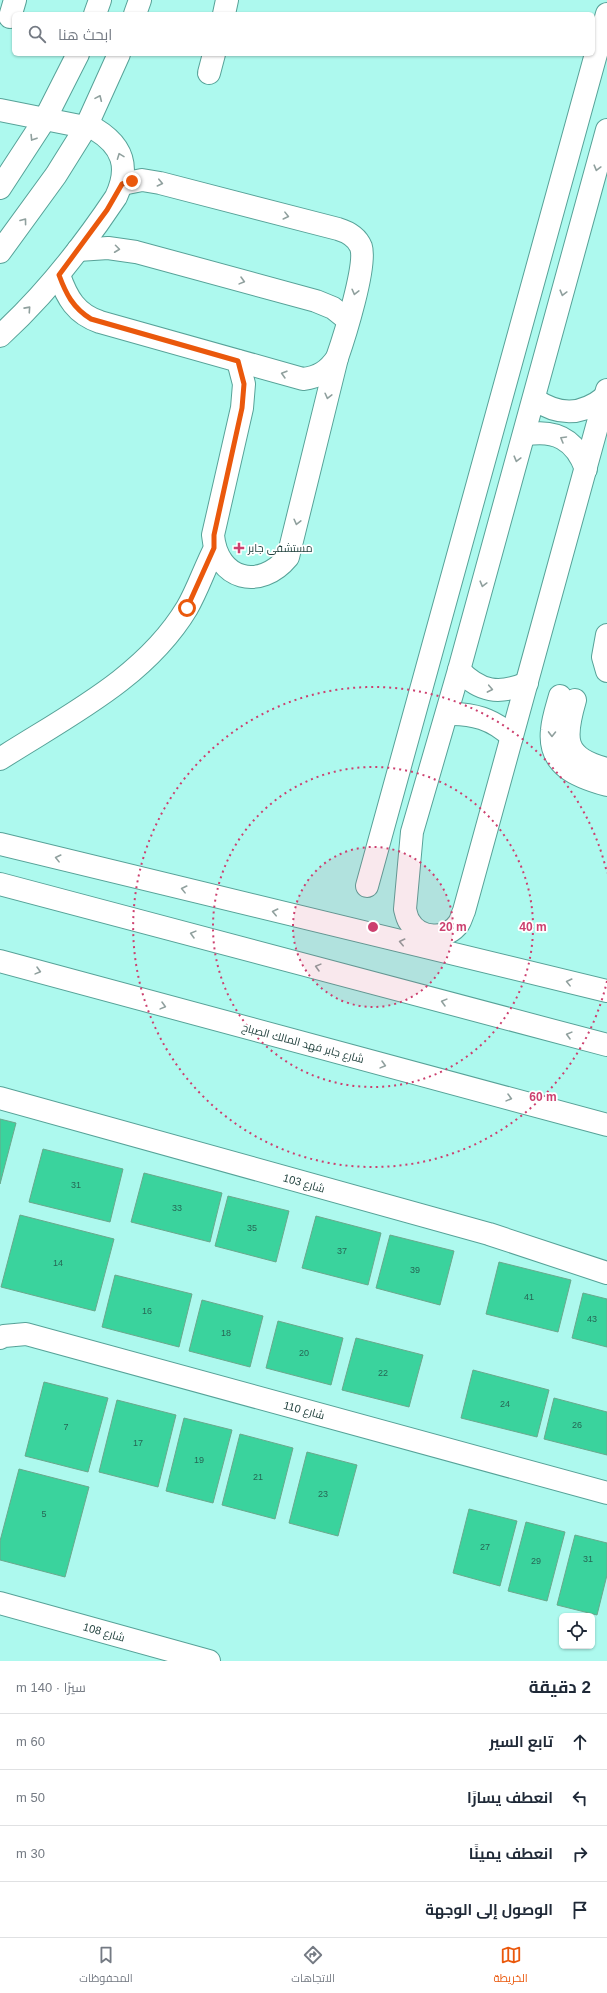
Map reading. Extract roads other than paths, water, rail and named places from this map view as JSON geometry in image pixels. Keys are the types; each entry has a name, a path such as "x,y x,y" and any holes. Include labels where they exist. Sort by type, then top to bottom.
{"main road":[{"path":"96,12 100,0"},
{"path":"136,12 140,0"},
{"path":"224,12 227,0"},
{"path":"367,886 607,14"},
{"path":"0,188 45,119 77,56"},
{"path":"0,252 56,175 86,128 118,56"},
{"path":"0,110 95,129 106,136 115,146 121,158 124,171 122,184 116,197 78,250 59,275 23,315 0,336"},
{"path":"606,394 512,737 459,923 450,931 439,936 427,936 416,930 408,921 405,909 412,832 447,714 607,130"},
{"path":"122,184 142,180 160,183 338,229 351,234 361,247 363,255 362,264 288,556 279,567 268,574 255,577 241,575 230,569 220,560 214,548"},
{"path":"78,250 108,248 136,252 316,301 333,308 348,320"},
{"path":"59,275 66,293 73,304 91,319 303,379 313,378 322,373 331,367 337,358"},
{"path":"0,759 119,683 162,641 187,608 214,548 214,535 244,396 244,384 238,361"},
{"path":"534,398 545,406 557,411 570,412 583,410 595,405 606,394"},
{"path":"524,435 537,432 563,438 582,456 586,469"},
{"path":"607,635 603,657 607,672"},
{"path":"459,670 478,686 490,690 503,691 527,683"},
{"path":"607,769 581,759 570,746 567,730 568,698 552,728 551,738 557,757 563,765 578,777 607,785"},
{"path":"447,714 471,714 482,717 504,729 512,737"},
{"path":"0,844 607,991"},
{"path":"0,884 607,1045"},
{"name":"شارع جابر فهد المالك الصباح","path":"0,961 607,1125"},
{"name":"شارع 103","path":"0,1098 481,1232 607,1273"},
{"name":"شارع 110","path":"0,1338 4,1336 26,1334 607,1493"},
{"name":"شارع 108","path":"0,1603 209,1661"}],"place":[{"name":"مستشفى جابر","path":"239,548"}]}
